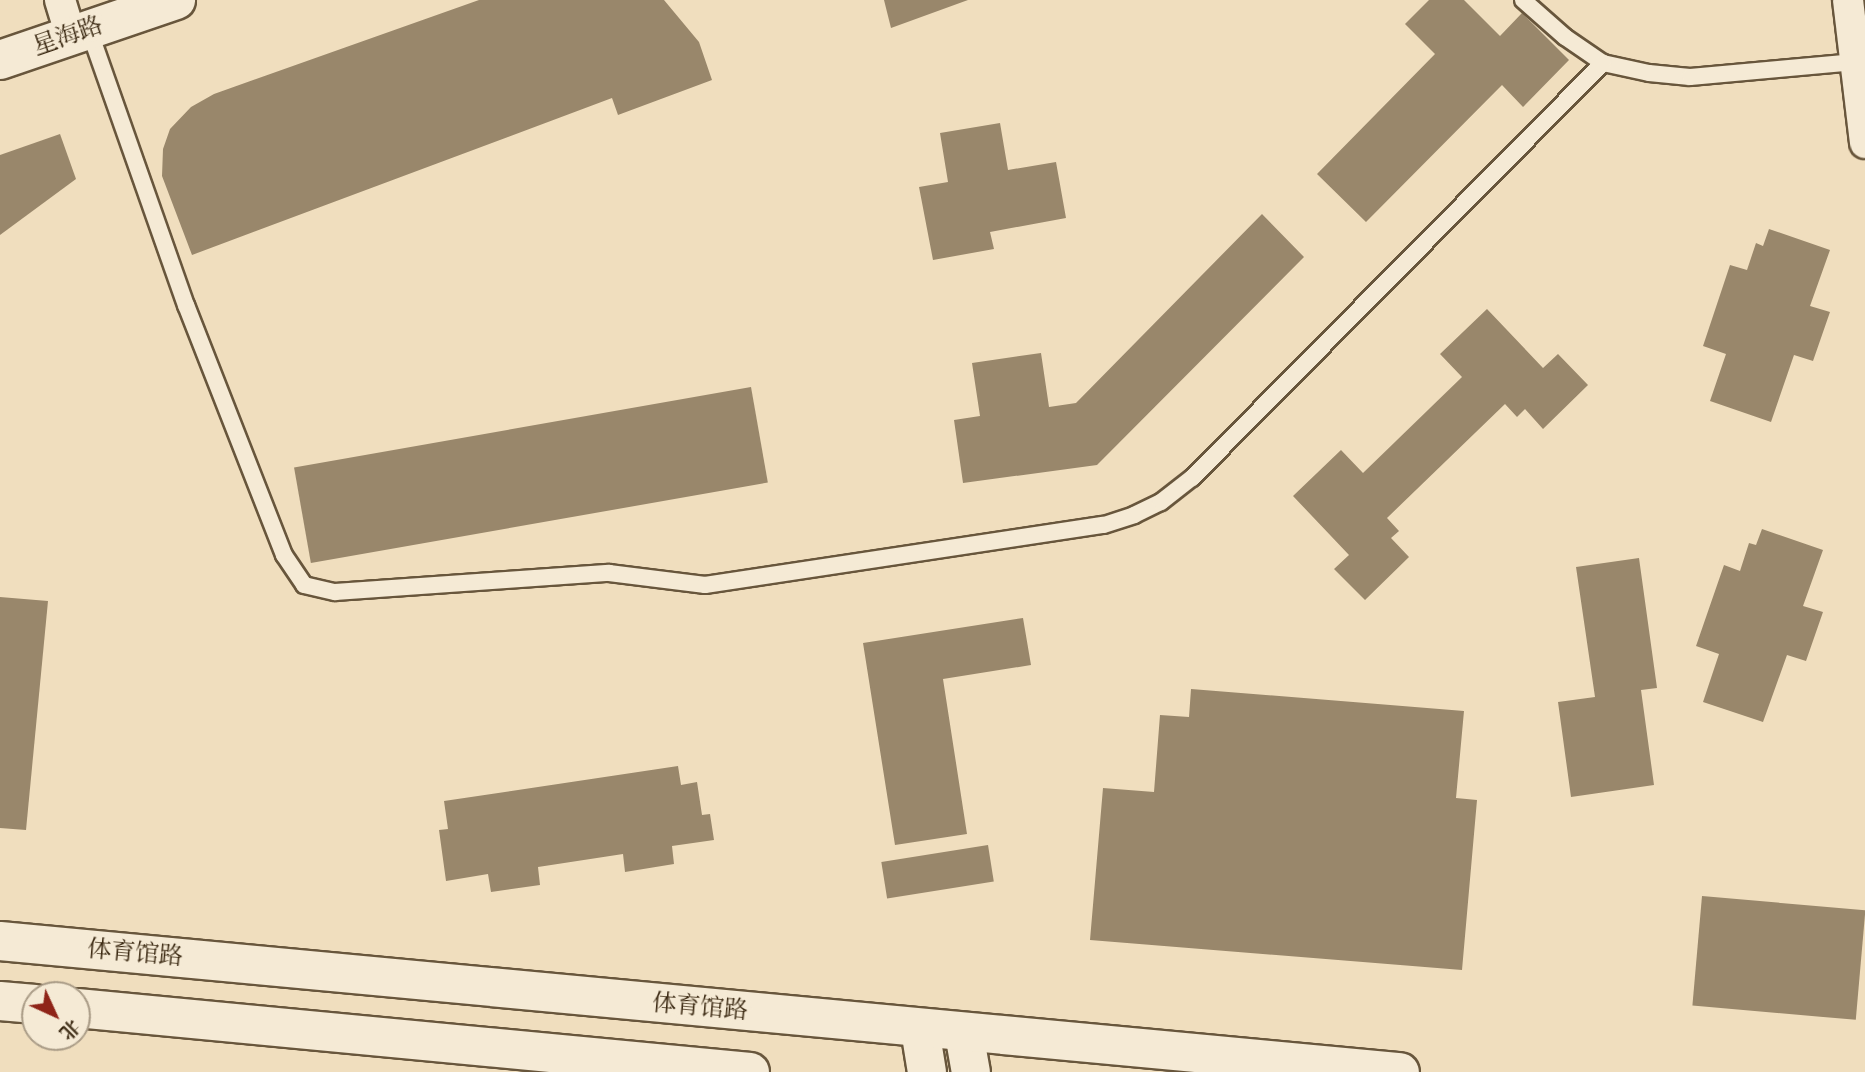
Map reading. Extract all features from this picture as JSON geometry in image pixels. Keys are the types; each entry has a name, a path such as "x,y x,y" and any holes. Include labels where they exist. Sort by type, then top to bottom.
{"main road":[{"name":"星海路","path":"0,60 176,0"},
{"name":"体育馆路","path":"0,941 1400,1072"},
{"path":"0,1001 21,1003"},
{"path":"91,1009 750,1072"},
{"path":"920,1028 927,1072"},
{"path":"964,1033 971,1072"}],"street":[{"path":"60,0 80,34"},
{"path":"1848,0 1865,143"}],"lane":[{"path":"1523,0 1565,37 1604,63 1690,77 1855,62"},
{"path":"80,34 284,555 304,585 335,592 610,573 705,585 1104,525 1134,515 1161,502 1192,478 1604,63"}],"building":[{"path":"479,0 664,0 699,42 712,80 618,115 612,98 192,255 162,176 163,149 170,129 191,107 214,94"},
{"path":"884,0 968,0 891,28"},
{"path":"1429,0 1464,0 1500,36 1522,13 1569,60 1523,107 1502,85 1366,222 1317,174 1435,54 1405,24"},
{"path":"1000,123 1008,170 1056,162 1066,218 990,232 994,249 933,260 919,187 948,182 940,133"},
{"path":"60,134 76,179 0,235 0,155"},
{"path":"1262,214 1304,257 1097,465 963,483 954,420 980,416 972,363 1041,353 1049,407 1076,403"},
{"path":"1769,229 1830,250 1810,306 1830,312 1813,361 1794,355 1771,422 1710,401 1726,354 1703,346 1730,265 1747,270 1756,243 1763,246"},
{"path":"1487,309 1543,368 1558,354 1588,385 1543,429 1525,409 1517,417 1505,404 1387,518 1399,531 1391,538 1409,557 1365,600 1334,569 1349,555 1293,496 1341,450 1363,473 1462,377 1440,354"},
{"path":"751,387 768,483 311,563 294,468"},
{"path":"1762,529 1823,550 1803,606 1823,612 1806,661 1787,655 1763,722 1703,702 1719,654 1696,646 1724,565 1740,571 1749,543 1756,545"},
{"path":"1639,558 1657,688 1641,690 1654,785 1571,797 1558,702 1595,697 1576,567"},
{"path":"0,597 48,601 26,830 0,828"},
{"path":"1023,618 1031,665 943,679 967,834 895,845 863,643"},
{"path":"1191,689 1464,711 1456,798 1477,800 1462,970 1090,940 1103,788 1154,792 1160,715 1189,717"},
{"path":"678,766 681,785 697,782 702,815 710,814 714,840 672,846 674,864 625,872 623,854 538,867 540,885 491,892 488,874 446,881 439,830 448,829 444,801"},
{"path":"988,845 994,882 887,898 881,862"},
{"path":"1702,896 1865,910 1856,1020 1692,1006"}]}
